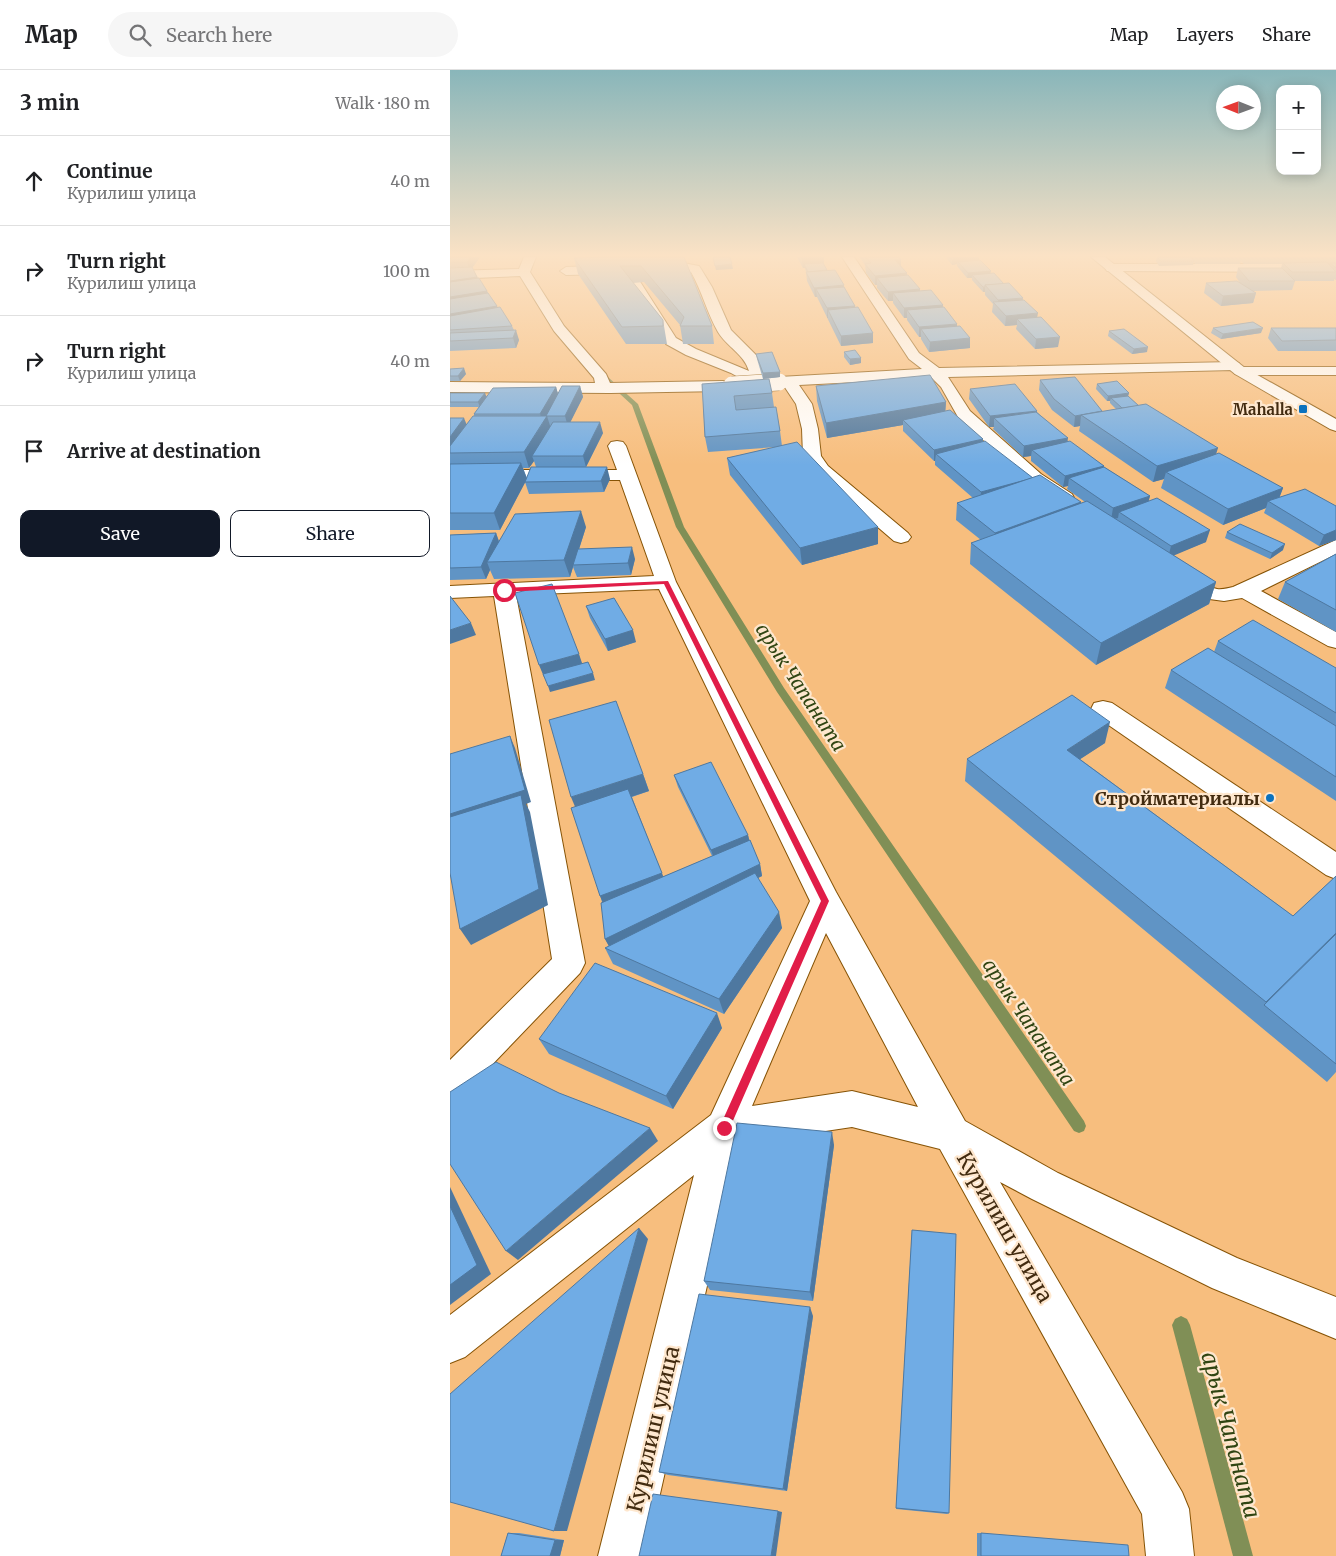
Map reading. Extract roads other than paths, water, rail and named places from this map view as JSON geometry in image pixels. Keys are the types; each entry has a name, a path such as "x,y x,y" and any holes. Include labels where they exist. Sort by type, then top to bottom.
{"street":[{"path":"558,326 607,388"},
{"path":"662,326 671,341 691,352 736,370 761,384"},
{"path":"723,326 725,332 753,360 761,384"},
{"path":"894,326 914,356 936,373 947,385 964,414 1035,478 1083,510"},
{"path":"1184,326 1237,369 1336,426"},
{"path":"450,387 642,388 723,386 936,373 1237,369 1336,371"},
{"path":"784,382 804,404 812,456 822,470 901,537"},
{"name":"Курилиш улица","path":"617,446 666,582 825,901 952,1134 1165,1509 1170,1556"},
{"path":"450,475 628,475"},
{"path":"1163,564 1212,596 1245,591 1336,546"},
{"path":"450,592 666,582"},
{"path":"450,1084 569,963 504,590"},
{"path":"1245,591 1336,641"},
{"path":"1103,709 1336,867"},
{"name":"Курилиш улица","path":"622,1556 724,1128 825,901"},
{"path":"724,1128 852,1108 952,1134 1045,1186 1226,1274 1336,1318"},
{"name":"Курилиш улица","path":"450,1342 724,1128"}],"waterway":[{"name":"арык Чапаната","path":"597,370 635,404 680,527 780,690 1079,1126"},
{"name":"арык Чапаната","path":"1181,1325 1243,1556"}],"place":[{"name":"Mahalla","path":"1303,409"},
{"name":"Стройматериалы","path":"1270,798"}]}
